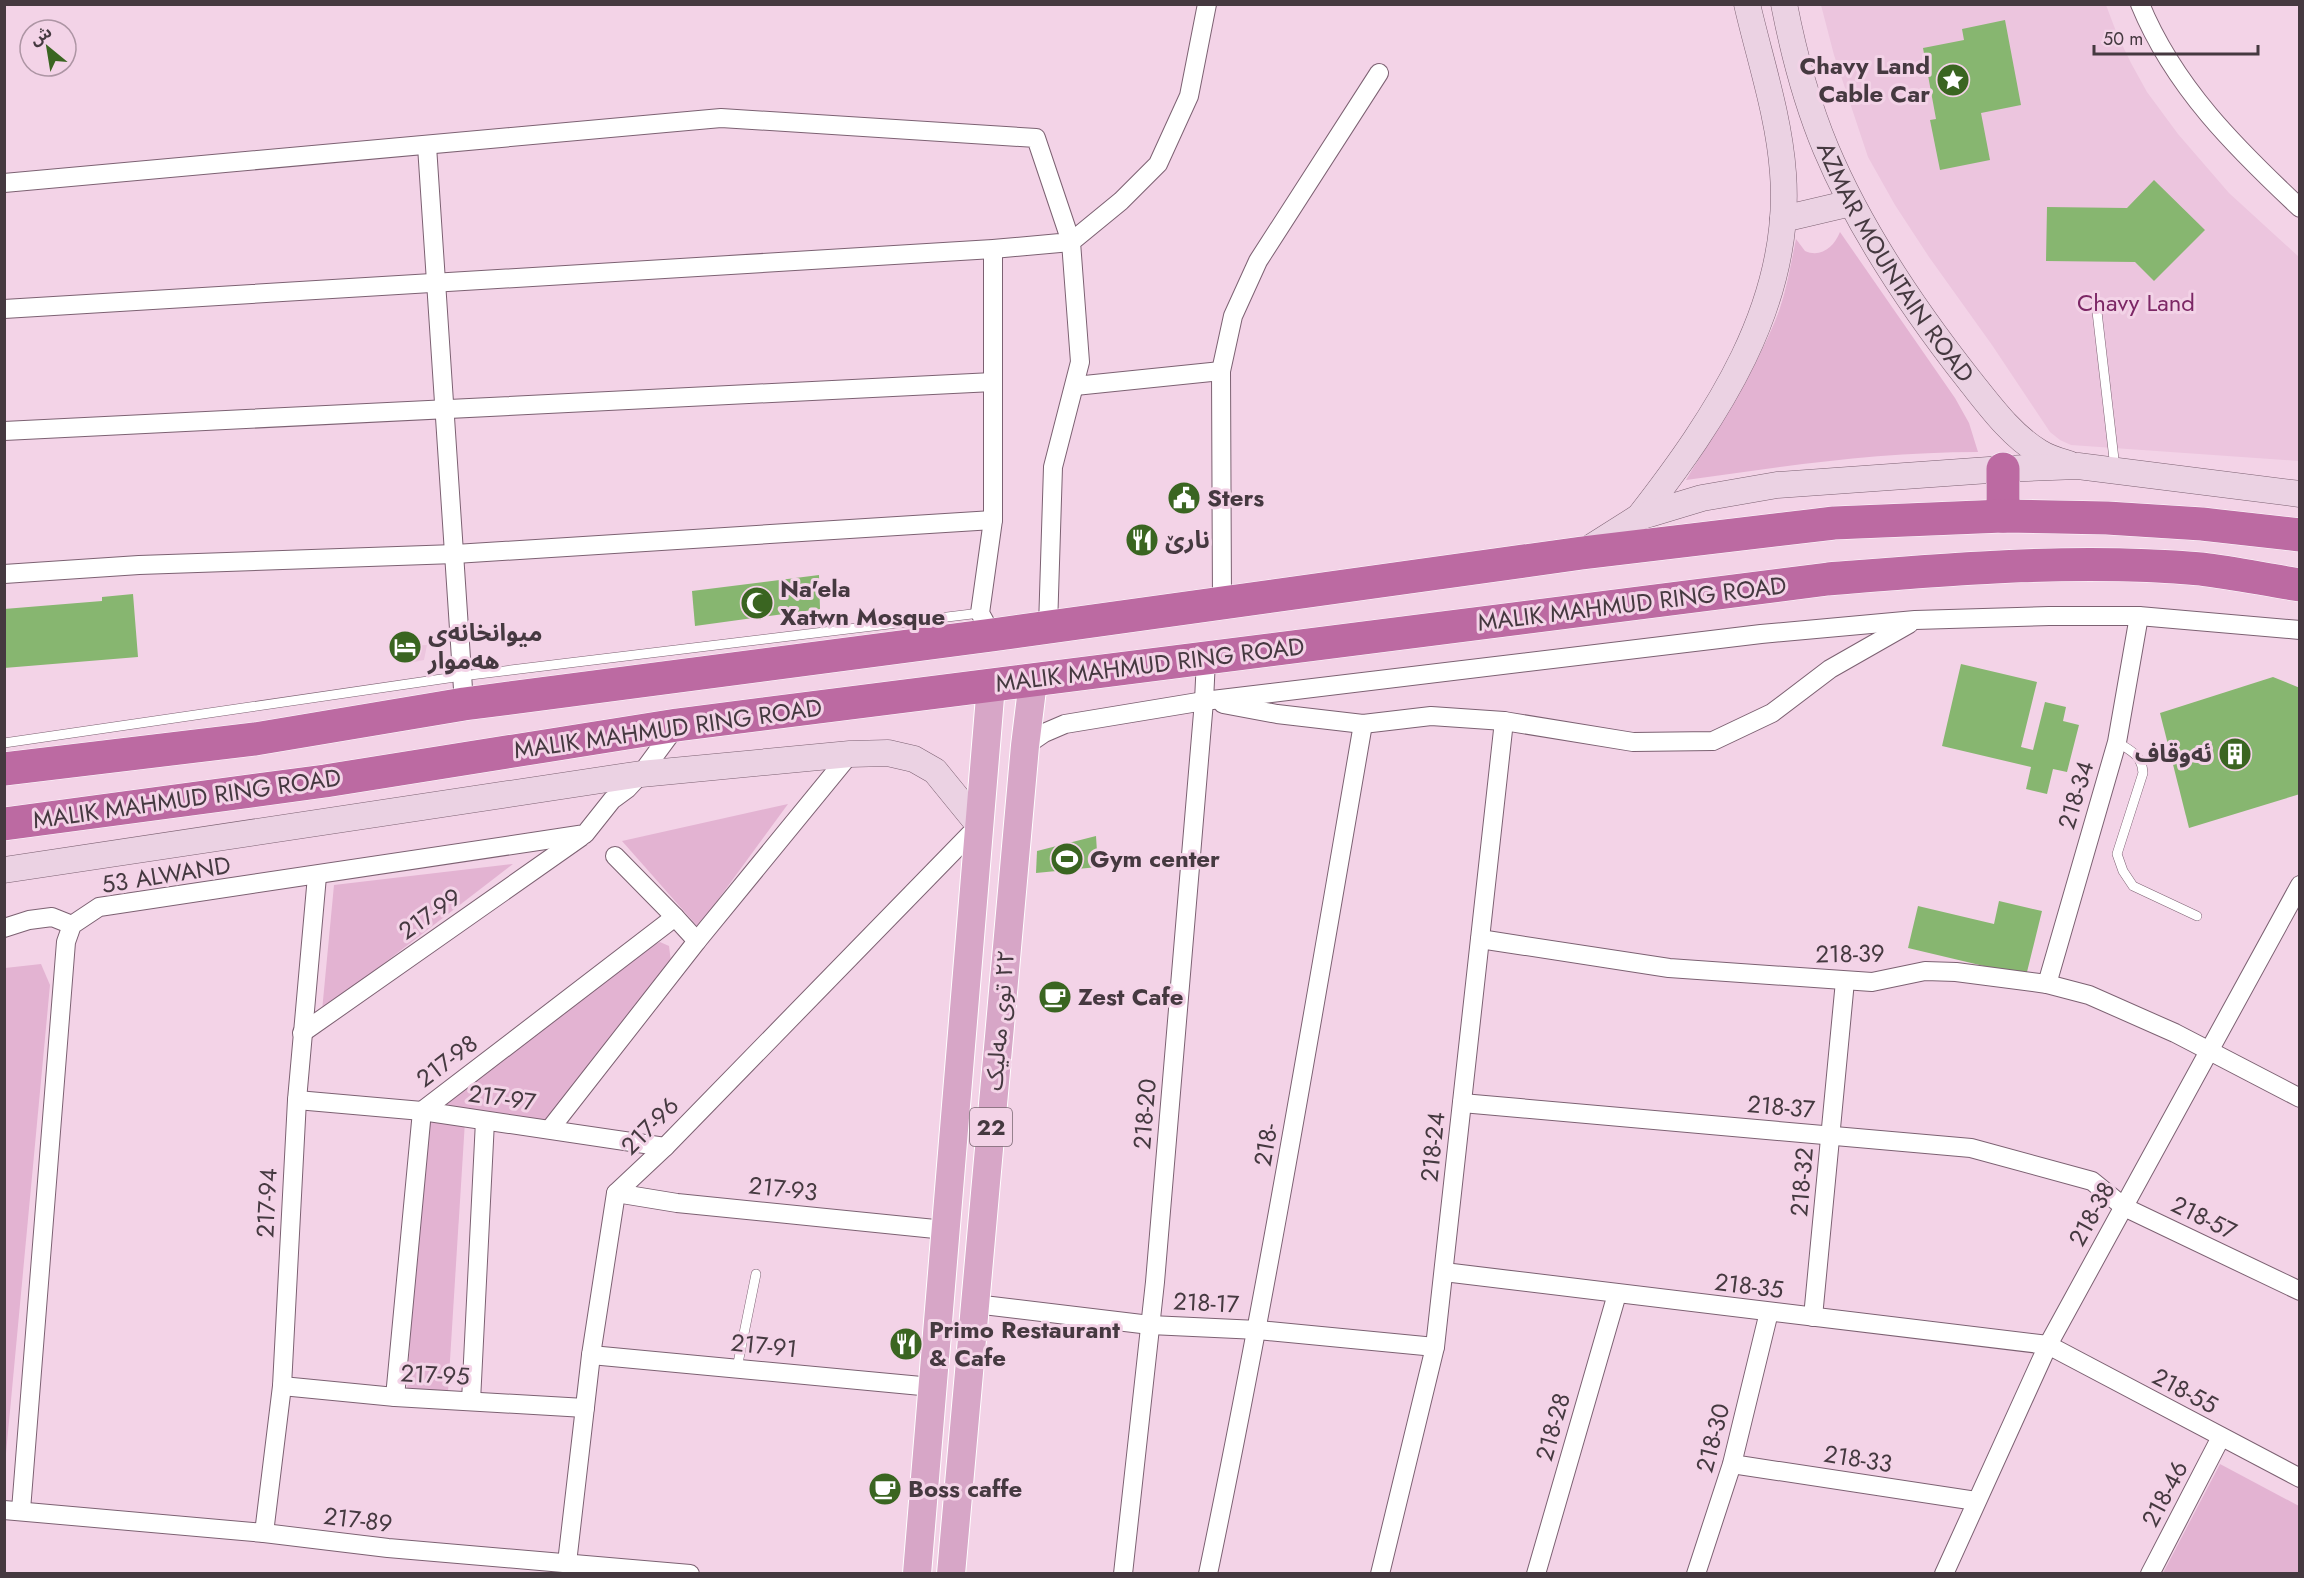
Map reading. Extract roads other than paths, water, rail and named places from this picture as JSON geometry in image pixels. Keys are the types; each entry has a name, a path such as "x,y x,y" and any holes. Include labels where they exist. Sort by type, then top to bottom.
{"highway":[{"path":"2003,470 2003,516"},
{"name":"MALIK MAHMUD RING ROAD","path":"4,769 315,730 463,690 986,624 1048,627 1582,553 1834,523 2003,516 2142,520 2300,535"},
{"name":"MALIK MAHMUD RING ROAD","path":"4,824 325,781 677,725 1828,579 1970,567 2101,565 2201,569 2300,585"},
{"path":"315,730 325,781"},
{"path":"255,739 260,789"}],"main road":[{"name":"AZMAR MOUNTAIN ROAD","path":"1639,517 1693,443 1747,351 1761,320 1772,286 1783,219 1781,152 1747,4"},
{"name":"AZMAR MOUNTAIN ROAD","path":"1784,4 1815,122 1851,202 1894,274 1948,354 1994,410 2017,434 2041,453 2078,466"},
{"path":"1783,219 1851,202"},
{"path":"1582,553 1639,517 1702,498 1777,485 2078,466 2300,494"},
{"name":"٢٢ توی مەلیک","path":"951,1574 1025,747 1033,681"},
{"name":"٢٢ توی مەلیک","path":"917,1574 991,685"},
{"path":"4,870 641,774 850,754 888,753 914,759 935,771 978,825"}],"street":[{"path":"4,309 993,249 1071,242 1121,201 1158,164 1189,96 1207,4"},
{"path":"2140,4 2165,56 2187,90 2238,148 2300,208"},
{"path":"1222,603 1221,371 1233,316 1258,261 1379,73"},
{"path":"4,183 721,118 1036,138 1071,242 1080,362 1053,467 1048,627"},
{"path":"427,146 438,283 463,690"},
{"path":"986,624 993,520 993,249"},
{"path":"1075,386 1221,371"},
{"path":"4,432 993,382"},
{"path":"4,574 139,565 454,554 993,520"},
{"path":"1025,747 1044,733 1065,724 1204,701 1761,634 1915,620 2049,616 2139,616 2300,630"},
{"name":"218-34","path":"2046,984 2117,742 2139,616"},
{"path":"1204,701 1277,714 1363,724 1431,716 1504,721 1633,742 1713,741 1772,713 1830,669 1915,620"},
{"name":"218-20","path":"1123,1574 1150,1325 1206,658"},
{"name":"218-24","path":"1380,1574 1435,1347 1504,721"},
{"name":"218-","path":"1208,1574 1258,1330 1363,724"},
{"path":"585,834 612,800 627,789 641,774 677,725"},
{"path":"550,1129 697,941 850,754"},
{"name":"217-96","path":"616,1193 665,1147 978,825"},
{"name":"53 ALWAND","path":"72,925 99,907 585,834"},
{"name":"217-99","path":"302,1033 585,834"},
{"path":"615,856 697,941"},
{"name":"217-94","path":"264,1533 282,1386 297,1100 317,876"},
{"name":"218-38","path":"1944,1574 2048,1345 2209,1050 2293,912 2300,885"},
{"path":"4,928 29,920 52,917 72,925 66,942 13,1510"},
{"name":"217-98","path":"395,1397 422,1111 675,917"},
{"name":"218-39","path":"1480,939 1669,968 1872,982 1925,971 1956,972 2046,984 2089,995 2209,1050 2300,1098"},
{"name":"218-32","path":"1813,1317 1845,981"},
{"name":"217-97","path":"297,1100 422,1111 665,1147"},
{"name":"218-37","path":"1462,1103 1971,1148 2092,1181"},
{"path":"471,1401 485,1121"},
{"name":"218-57","path":"2092,1181 2124,1206 2300,1291"},
{"path":"567,1563 591,1354 616,1193"},
{"name":"217-93","path":"616,1193 677,1203 945,1230"},
{"name":"218-35","path":"1444,1272 2048,1345"},
{"name":"218-28","path":"1536,1574 1617,1294"},
{"name":"218-17","path":"975,1304 1150,1325 1258,1330 1435,1347"},
{"name":"218-30","path":"1696,1574 1732,1464 1769,1312"},
{"name":"218-55","path":"2048,1345 2300,1478"},
{"name":"217-91","path":"591,1354 932,1387"},
{"name":"217-95","path":"282,1386 395,1397 585,1408"},
{"name":"218-46","path":"2150,1574 2222,1437"},
{"name":"218-33","path":"1732,1464 1976,1501"},
{"name":"217-89","path":"13,1510 264,1533 521,1567 567,1563 690,1574"}],"lane":[{"path":"2096,303 2116,470"},
{"path":"4,743 463,690"},
{"path":"2117,742 2136,754 2143,763 2144,773 2117,854 2123,871 2133,886 2197,916"},
{"path":"737,1368 756,1274"}],"place":[{"name":"Chavy Land Cable Car","path":"1953,80"},
{"name":"Sters","path":"1184,498"},
{"name":"نارێ","path":"1142,540"},
{"name":"Na'ela Xatwn Mosque","path":"757,603"},
{"name":"میوانخانەی هەموار","path":"405,647"},
{"name":"ئەوقاف","path":"2235,754"},
{"name":"Gym center","path":"1067,859"},
{"name":"Zest Cafe","path":"1055,997"},
{"name":"Primo Restaurant & Cafe","path":"906,1344"},
{"name":"Boss caffe","path":"885,1489"}],"park label":[{"name":"Chavy Land","path":"2136,303"}]}
